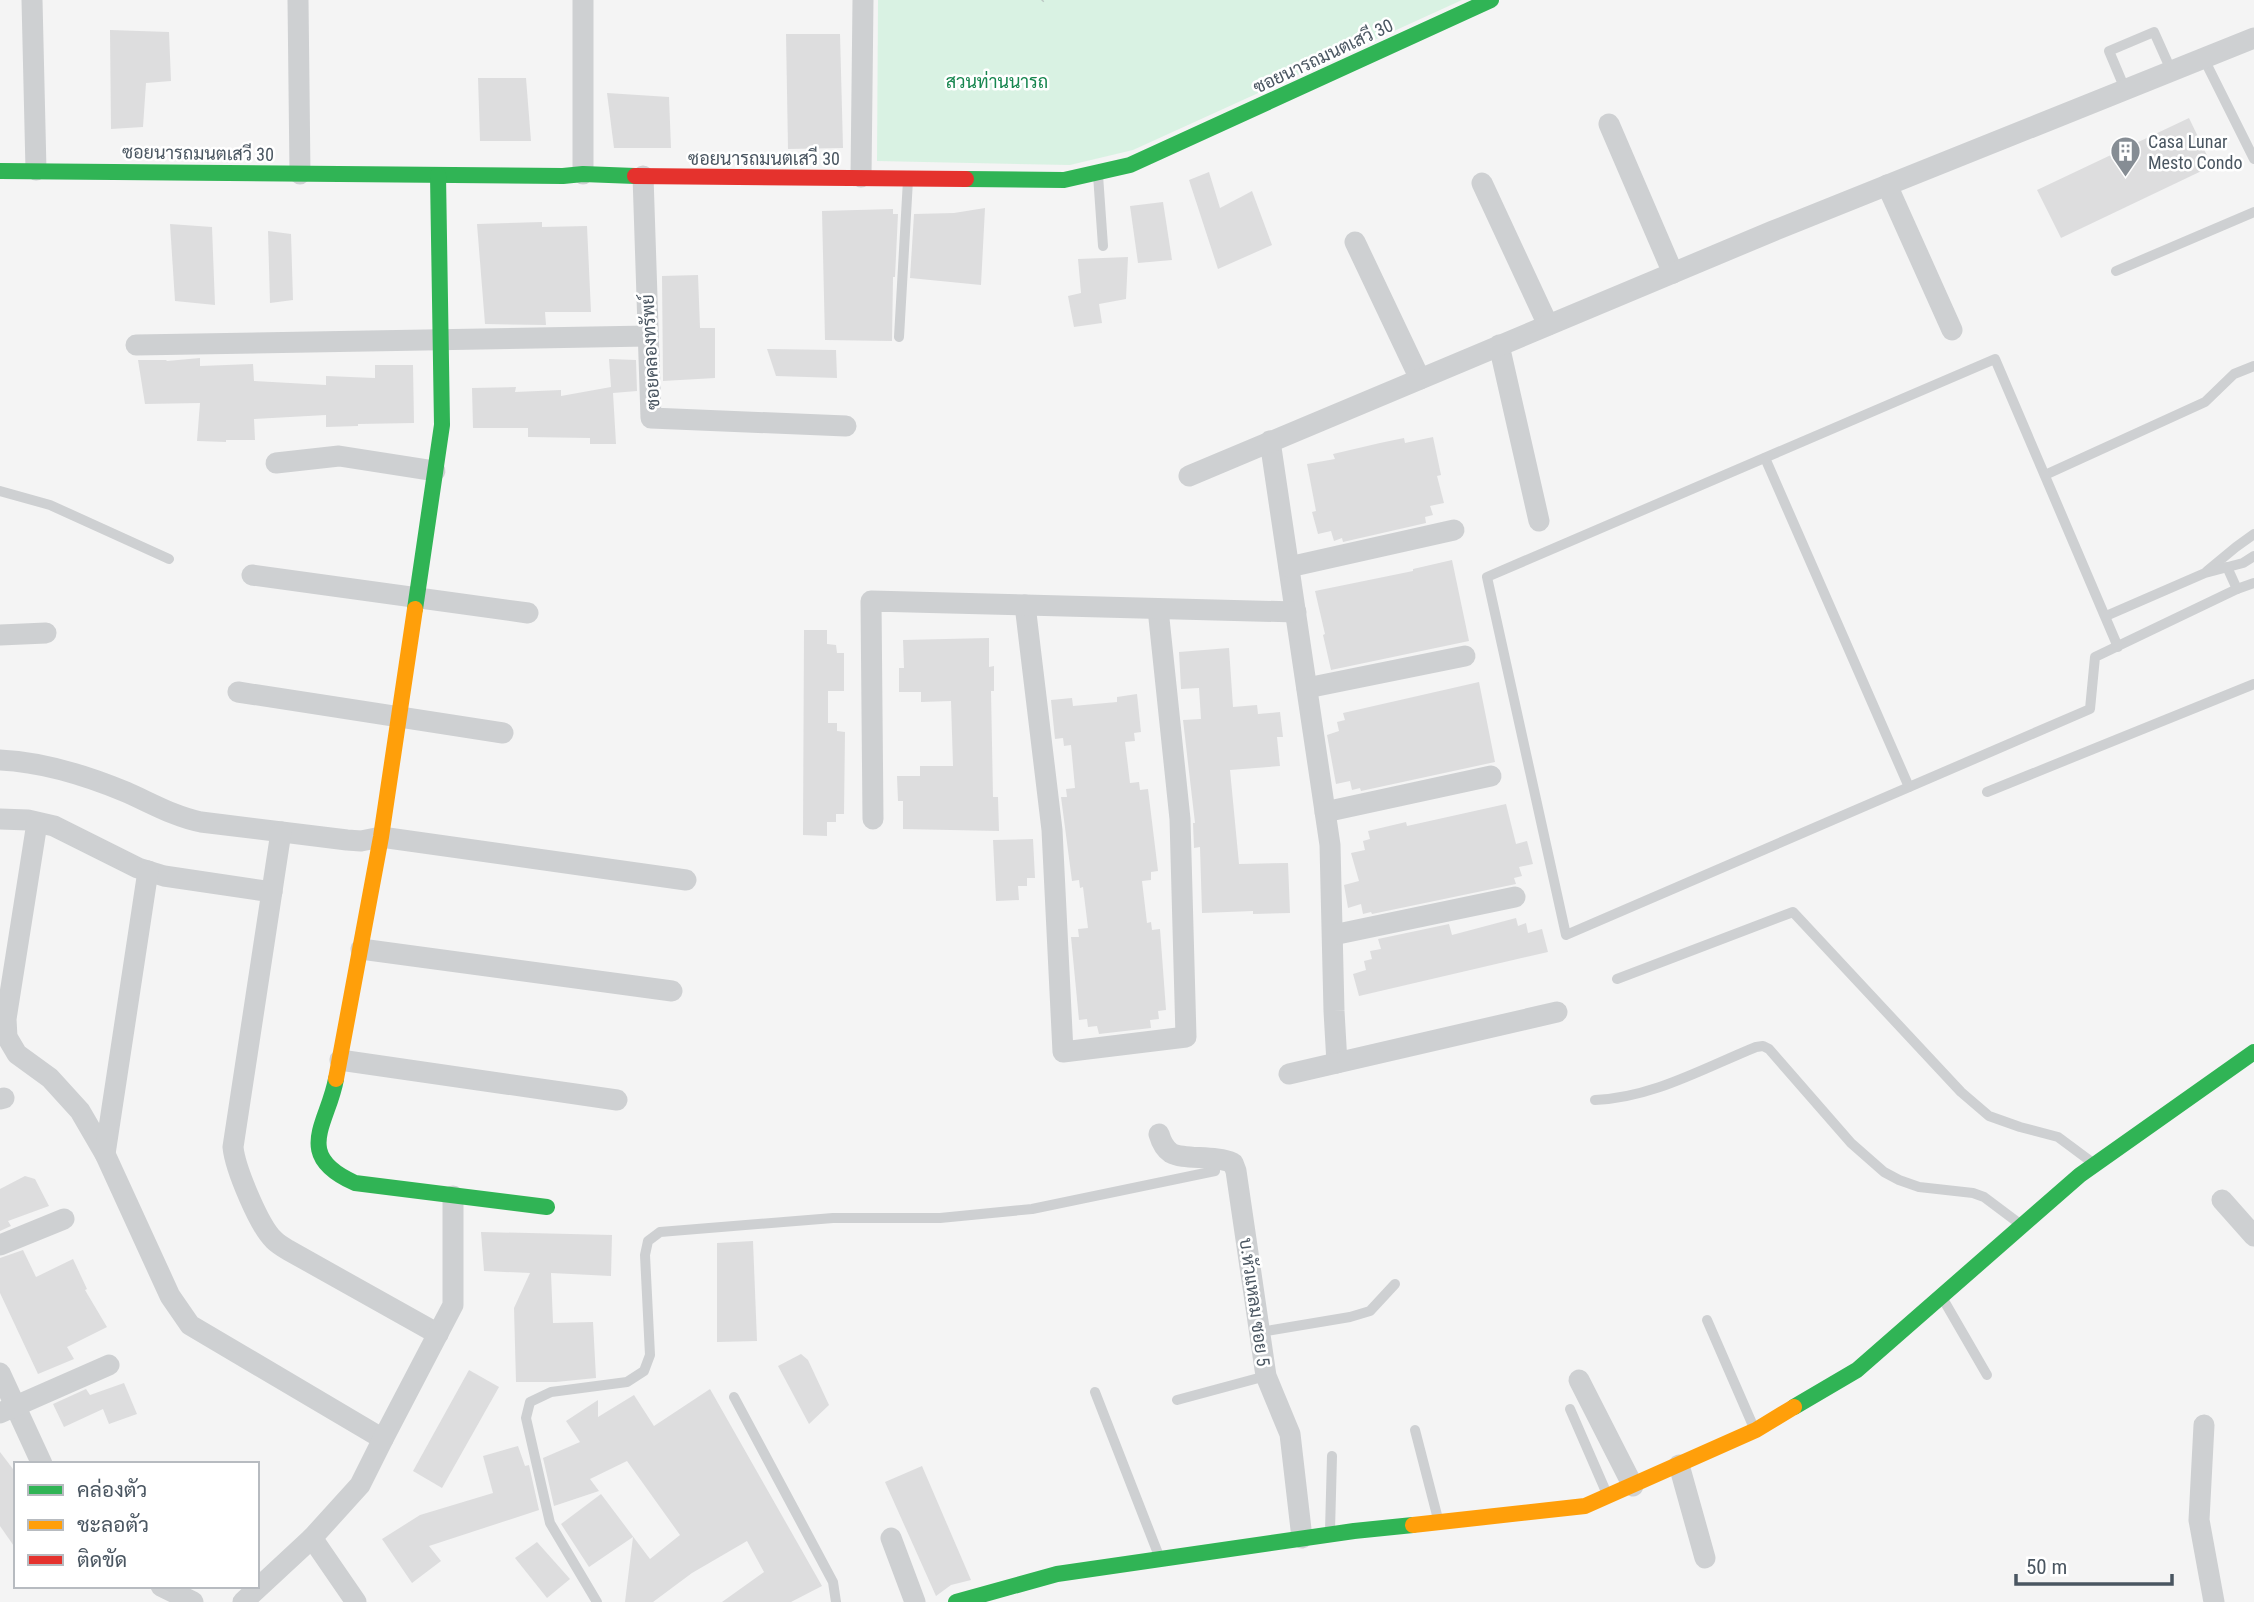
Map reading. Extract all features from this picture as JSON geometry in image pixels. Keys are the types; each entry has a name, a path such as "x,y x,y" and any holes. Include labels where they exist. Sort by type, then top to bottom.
{"street":[{"path":"32,0 36,170"},
{"path":"298,0 300,174"},
{"path":"583,0 583,174"},
{"path":"861,177 863,0"},
{"name":"ซอยนารถมนตเสวี 30","path":"0,171 1064,180 1130,165 1491,0"},
{"path":"1189,475 1887,185 2254,38"},
{"path":"1609,124 1673,273"},
{"path":"438,175 442,425 381,837 331,1104 319,1132 318,1142 331,1169 342,1178 355,1183 547,1208"},
{"name":"ซอยคลองทรัพย์","path":"643,176 651,418 846,426"},
{"path":"1482,183 1548,325"},
{"path":"1887,185 1952,330"},
{"path":"1355,242 1420,379"},
{"path":"136,345 648,336"},
{"path":"1499,345 1539,521"},
{"path":"1270,441 1330,845 1338,1063"},
{"path":"276,463 340,456 435,471"},
{"path":"1289,567 1454,530"},
{"path":"252,575 528,613"},
{"path":"873,819 871,601 1296,612"},
{"path":"1024,605 1052,830 1063,1052 1186,1037 1180,819 1158,609"},
{"path":"0,635 46,633"},
{"path":"1307,688 1465,656"},
{"path":"238,692 503,733"},
{"path":"0,760 49,765 124,791 186,819 361,841 381,837 686,880"},
{"path":"1325,812 1491,776"},
{"path":"0,819 37,822 54,827 148,871 176,878 272,892"},
{"path":"37,822 9,940 7,1037 17,1054 50,1078 79,1111 105,1154 170,1296 190,1325 383,1439"},
{"path":"281,832 233,1147 235,1162 264,1228 274,1240 438,1334"},
{"path":"105,1154 148,871"},
{"path":"1333,934 1516,897"},
{"path":"360,948 672,991"},
{"path":"1289,1074 1557,1012"},
{"path":"956,1602 1057,1574 1330,1534 1585,1506 1608,1497 1755,1430 1857,1370 2080,1175 2254,1052"},
{"path":"340,1060 617,1100"},
{"name":"บ.หัวแหลม ซอย 5","path":"1159,1134 1163,1144 1172,1153 1223,1159 1233,1163 1266,1376 1290,1434 1302,1538"},
{"path":"259,1587 355,1494 453,1305 453,1195"},
{"path":"2222,1200 2254,1236"},
{"path":"0,1245 64,1219"},
{"path":"7,1410 109,1365"},
{"path":"0,1373 7,1410 41,1462"},
{"path":"1579,1380 1633,1486"},
{"path":"2204,1425 2199,1520 2214,1602"},
{"path":"1679,1465 1705,1558"},
{"path":"312,1538 356,1602"},
{"path":"891,1538 915,1602"},
{"path":"165,1588 193,1602"},
{"path":"243,1602 258,1588"}],"lane":[{"path":"2125,89 2109,51 2154,32 2171,70"},
{"path":"2203,57 2254,159"},
{"path":"1098,173 1102,246"},
{"path":"899,337 908,177"},
{"path":"2116,271 2254,212"},
{"path":"2118,647 1995,359 1487,577 1566,935 2090,709 2095,657 2118,647 2237,589 2254,583"},
{"path":"2045,475 2205,402 2234,374 2254,366"},
{"path":"1765,458 1909,787"},
{"path":"0,491 50,505 169,559"},
{"path":"2205,573 2254,534"},
{"path":"2106,616 2205,573 2243,563 2253,553"},
{"path":"2227,567 2237,589"},
{"path":"1987,792 2254,684"},
{"path":"1617,979 1793,912 1961,1092 1989,1116 2058,1137 2095,1164"},
{"path":"1595,1100 1615,1099 1646,1092 1763,1046 1769,1049 1852,1143 1884,1172 1919,1186 1973,1193 2022,1226"},
{"path":"597,1602 550,1523 526,1418 530,1402 551,1392 627,1382 644,1371 650,1355 645,1255 648,1241 660,1232 833,1218 940,1218 1032,1209 1215,1171"},
{"path":"1260,1332 1350,1317 1370,1311 1395,1284"},
{"path":"1941,1296 1987,1375"},
{"path":"1707,1320 1755,1430"},
{"path":"1177,1400 1266,1376"},
{"path":"1095,1392 1160,1559"},
{"path":"734,1397 833,1582 836,1602"},
{"path":"1570,1409 1608,1497"},
{"path":"1415,1430 1439,1522"},
{"path":"1330,1534 1332,1456"}],"green space":[{"name":"สวนท่านนารถ","path":"878,0 1462,0 1133,150 1070,165 877,161"}],"building":[{"path":"110,30 169,32 171,81 146,83 143,127 111,129"},
{"path":"786,34 840,34 843,148 788,149"},
{"path":"478,78 526,78 531,141 480,141"},
{"path":"607,93 669,97 671,148 614,148"},
{"name":"Casa Lunar Mesto Condo","path":"2189,118 2212,166 2061,238 2037,190"},
{"path":"1209,172 1220,208 1252,191 1272,245 1218,269 1189,180"},
{"path":"1163,202 1172,260 1138,263 1130,206"},
{"path":"985,208 981,285 910,278 914,214 954,213"},
{"path":"893,209 893,214 898,214 892,341 825,340 822,211"},
{"path":"542,222 542,227 587,226 591,312 545,312 546,325 485,324 477,224"},
{"path":"170,224 212,227 215,305 175,301"},
{"path":"268,231 291,234 293,300 270,303"},
{"path":"1128,257 1126,299 1099,304 1102,323 1074,327 1068,296 1081,293 1078,259"},
{"path":"698,275 700,328 715,328 715,378 663,381 662,276"},
{"path":"767,349 836,350 837,378 776,376"},
{"path":"200,358 200,366 253,364 254,381 326,385 326,376 375,378 375,365 413,365 414,423 326,427 326,415 254,419 255,440 197,441 200,403 145,404 138,360"},
{"path":"609,359 636,360 637,391 613,393 616,444 590,444 590,438 528,437 528,428 473,428 472,388 516,387 515,392 561,390 561,396 611,387"},
{"path":"1433,437 1441,475 1437,476 1444,503 1430,506 1433,515 1425,517 1426,523 1343,542 1342,538 1334,541 1331,531 1318,534 1312,512 1316,511 1307,464 1335,459 1333,454 1380,443 1404,438 1405,443"},
{"path":"1452,560 1469,641 1331,670 1315,591 1413,571"},
{"path":"804,630 827,630 827,644 836,645 837,653 844,653 844,691 828,691 828,723 837,723 837,731 845,732 844,814 836,814 836,822 827,822 827,836 803,835"},
{"path":"989,638 989,667 994,666 994,691 991,691 993,797 998,797 999,831 903,829 903,801 898,801 897,776 920,776 920,766 953,766 951,701 921,702 921,692 899,692 899,668 904,668 903,640"},
{"path":"1229,648 1233,707 1257,705 1258,714 1280,712 1283,737 1277,737 1280,766 1230,770 1239,864 1288,863 1290,913 1202,913 1200,847 1194,848 1195,823 1183,720 1201,719 1199,688 1181,689 1179,652"},
{"path":"1479,682 1495,762 1361,791 1360,788 1352,790 1350,781 1336,784 1327,735 1339,731 1337,722 1345,720 1343,713"},
{"path":"1137,694 1141,732 1134,733 1135,741 1125,742 1130,783 1139,782 1140,790 1148,789 1158,871 1151,872 1151,880 1142,881 1147,923 1151,922 1152,930 1160,929 1166,1010 1158,1011 1159,1019 1150,1020 1151,1028 1099,1034 1097,1026 1088,1027 1087,1019 1079,1020 1071,937 1079,937 1078,929 1088,928 1083,887 1080,888 1079,880 1072,881 1061,797 1067,797 1066,789 1075,788 1071,745 1064,746 1063,738 1055,739 1051,700 1072,698 1073,706 1117,702 1117,697"},
{"path":"1506,804 1516,844 1527,841 1533,864 1519,867 1522,876 1514,878 1516,884 1372,914 1363,914 1361,904 1348,908 1344,885 1359,881 1351,853 1365,850 1363,841 1370,839 1368,831 1406,822 1407,826"},
{"path":"1033,839 1035,878 1027,878 1027,886 1018,886 1019,900 996,901 993,840"},
{"path":"1516,918 1518,926 1526,923 1528,933 1542,929 1548,952 1359,996 1353,974 1366,970 1364,961 1372,959 1370,951 1381,949 1378,939 1449,924 1452,935"},
{"path":"25,1176 35,1179 49,1206 8,1221 11,1226 0,1231 0,1189"},
{"path":"481,1232 612,1235 611,1276 551,1273 553,1323 593,1322 596,1378 516,1382 514,1308 530,1273 484,1271"},
{"path":"753,1241 757,1341 717,1342 717,1243"},
{"path":"23,1250 36,1277 73,1259 87,1289 85,1290 107,1327 67,1347 74,1359 38,1374 0,1293 0,1258"},
{"path":"801,1354 808,1360 829,1405 809,1424 778,1366"},
{"path":"469,1370 499,1387 442,1488 413,1471"},
{"path":"124,1383 137,1414 109,1424 103,1409 64,1427 53,1404 86,1389 90,1395"},
{"path":"710,1389 822,1586 791,1602 722,1602 764,1572 747,1541 692,1573 653,1602 625,1602 633,1537 589,1567 561,1524 601,1494 650,1559 680,1535 627,1461 590,1479 599,1491 554,1506 543,1458 580,1442 566,1421 598,1400 598,1417 634,1395 654,1426"},
{"path":"518,1446 525,1466 529,1465 539,1510 429,1546 441,1561 412,1583 382,1539 420,1515 493,1493 483,1456"},
{"path":"0,1452 14,1470 14,1546 0,1526"},
{"path":"922,1466 971,1580 951,1585 936,1596 885,1482"},
{"path":"537,1542 570,1579 547,1598 515,1558"}],"traffic: fast":[{"path":"966,179 1064,180 1130,165 1491,0"},
{"path":"0,171 635,176"},
{"path":"415,609 442,425 438,175"},
{"path":"1794,1407 1857,1370 2080,1175 2254,1052"},
{"path":"336,1079 319,1137 319,1150 324,1161 336,1172 355,1183 547,1207"},
{"path":"956,1602 1057,1574 1354,1531 1413,1525"}],"traffic: slow":[{"path":"336,1079 381,837 415,609"},
{"path":"1413,1525 1585,1506 1756,1430 1794,1407"}],"traffic: jam":[{"path":"635,176 966,179"}],"place":[{"name":"Casa Lunar Mesto Condo","path":"2125,178"}]}
